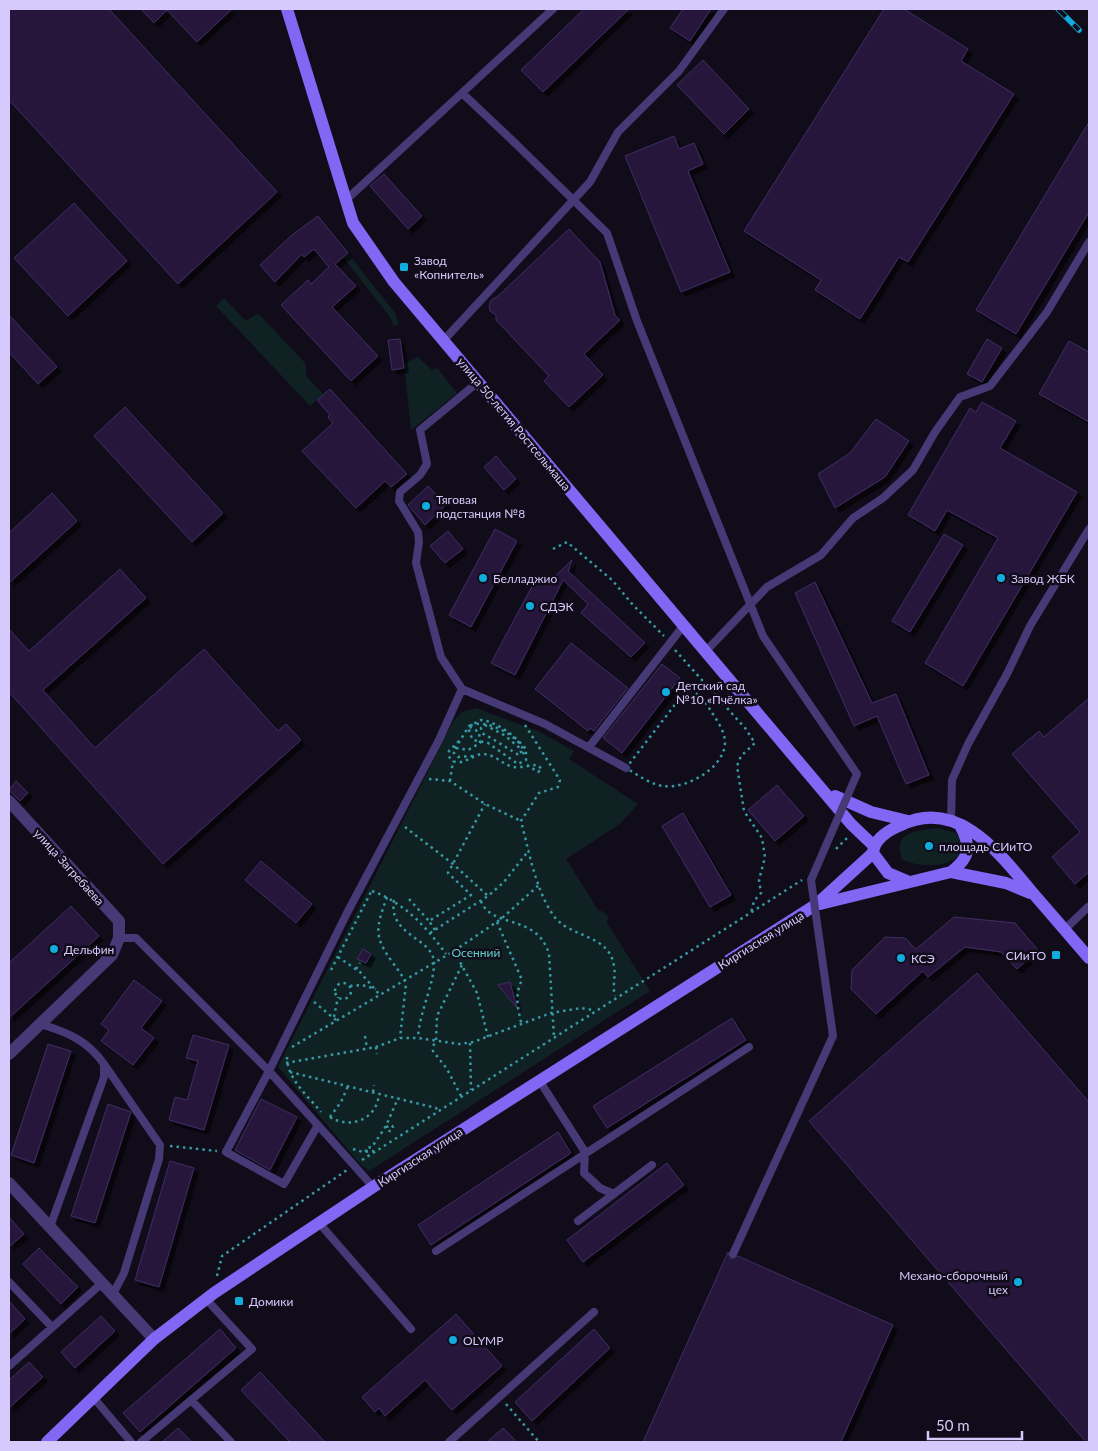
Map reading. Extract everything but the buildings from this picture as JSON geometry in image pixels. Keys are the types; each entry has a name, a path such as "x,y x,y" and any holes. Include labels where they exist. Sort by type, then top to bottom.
{"main road":[{"name":"улица 50-летия Ростсельмаша","path":"287,9 353,223 394,282 874,849"},
{"path":"826,792 871,812 908,821 940,818 956,823 990,844 1089,958"},
{"path":"817,904 874,849 884,834 908,821"},
{"path":"951,872 965,857 968,848 968,840 956,823"},
{"path":"874,849 888,873 907,881"},
{"path":"817,904 951,872 1006,882 1035,895"},
{"name":"Киргизская улица","path":"47,1442 154,1339 210,1296 373,1187 817,904"}],"street":[{"name":"улица Загребаева","path":"9,801 119,921 119,938"},
{"path":"9,1054 112,955 119,938"},
{"path":"9,1183 154,1339"}],"lane":[{"path":"346,200 553,9"},
{"path":"443,341 590,182 618,132 679,70 724,9"},
{"path":"462,93 607,233 637,321 763,636 857,774 811,880 833,1036 733,1254"},
{"path":"706,651 767,587 821,555 853,518 883,498 913,470 935,432 960,397 990,386 1047,312 1089,242"},
{"path":"478,382 420,430 427,464 420,475 400,492 399,501 418,532 420,542 416,563 441,657 462,689 590,747 626,768"},
{"path":"956,823 952,780 968,744 1007,674 1030,626 1089,529"},
{"path":"590,747 684,625"},
{"path":"318,1126 284,1184 226,1152 269,1071 347,913 439,740 462,689"},
{"path":"1064,930 1088,907"},
{"path":"119,938 136,938 269,1071 373,1187"},
{"path":"40,1024 65,1031 83,1041 104,1064 160,1144 159,1159 124,1273 113,1294"},
{"path":"436,1252 585,1152 749,1046"},
{"path":"50,1227 104,1077 104,1064"},
{"path":"539,1080 585,1152 584,1173 600,1188 614,1194"},
{"path":"578,1221 652,1165"},
{"path":"319,1224 411,1329"},
{"path":"9,1282 52,1327"},
{"path":"9,1366 102,1283"},
{"path":"141,1442 252,1349 210,1296"},
{"path":"449,1442 594,1312"},
{"path":"93,1397 131,1442"},
{"path":"192,1400 231,1442"}],"path":[{"path":"553,548 567,542 612,580 745,728 755,743 741,756 737,766 744,811 762,838 765,857 759,880 760,893 754,902 750,914"},
{"path":"690,690 706,702 722,728 725,744 718,760 701,777 685,785 664,786 652,783 626,768 684,693 690,690"},
{"path":"527,717 525,726 560,780 558,787 539,794 521,821 539,885 553,915 564,926 579,935 596,939 608,950 614,965 615,997"},
{"path":"470,727 469,732 472,739 488,743 518,764 523,763 527,758 526,749 519,741 486,721 479,720 470,724 455,748 453,754 456,757 490,755 512,766 540,765 542,769 536,771 527,766"},
{"path":"470,727 474,724 483,723 499,729 524,749 523,754 517,754 482,732 482,726 487,725 509,738 521,749 521,752 517,754"},
{"path":"470,727 478,732 481,742"},
{"path":"461,740 449,748 448,755 453,761 459,763 473,756"},
{"path":"455,748 471,750 481,742"},
{"path":"450,781 453,761"},
{"path":"425,787 433,771"},
{"path":"429,779 450,781 485,804 521,821"},
{"path":"429,921 471,895 448,873 485,804"},
{"path":"401,835 409,819"},
{"path":"405,827 453,864 488,896"},
{"path":"831,853 856,829"},
{"path":"430,933 488,896 504,882 529,850"},
{"path":"210,1296 222,1256 354,1165 615,997 806,878"},
{"path":"330,972 376,883"},
{"path":"291,1047 335,1019 454,951 502,918 539,885"},
{"path":"372,891 394,900 430,933 446,954"},
{"path":"387,897 379,923 378,940 404,979 406,996 400,1038"},
{"path":"409,899 435,930"},
{"path":"394,900 393,910 396,921 430,952 434,962 418,1023 418,1038"},
{"path":"481,901 487,911 530,928 544,942 550,963 551,1013 554,1036"},
{"path":"497,921 522,980 517,990 517,1004 522,1026"},
{"path":"454,951 477,993 488,1037"},
{"path":"338,957 356,969 379,994"},
{"path":"356,969 360,963"},
{"path":"461,1096 447,1069 433,1051 436,1041 437,1016 462,966"},
{"path":"335,1019 338,997 335,991 338,984 344,982 350,986 362,985 376,989"},
{"path":"338,997 348,998 351,993 350,986"},
{"path":"310,1010 318,994"},
{"path":"314,1002 335,1019"},
{"path":"287,1063 367,1049 400,1038 470,1043 522,1026 551,1013 581,1008 595,1010"},
{"path":"365,1036 367,1049"},
{"path":"295,1040 287,1063 289,1072 327,1119 330,1117 345,1123 362,1120 374,1110 379,1094"},
{"path":"470,1043 471,1090"},
{"path":"376,1047 377,1054"},
{"path":"289,1072 398,1098 438,1111"},
{"path":"372,1092 374,1085"},
{"path":"330,1117 341,1102 348,1086"},
{"path":"366,1152 366,1148 372,1147 387,1127 398,1098"},
{"path":"160,1144 226,1152"},
{"path":"350,1147 366,1152 376,1151"},
{"path":"500,1397 539,1442"}],"green space":[{"path":"348,253 395,313 399,324 394,326 390,317 343,257"},
{"path":"224,298 246,321 256,314 260,315 305,363 307,377 323,394 310,406 216,306"},
{"path":"418,357 432,370 437,368 457,393 411,430 404,364"},
{"name":"Осенний","path":"476,708 540,732 574,751 569,759 638,804 620,824 566,859 598,910 604,912 608,917 607,923 650,991 369,1171 360,1164 278,1067 454,720 462,712"},
{"path":"938,828 956,833 961,844 960,853 954,859 944,863 922,865 902,859 900,849 904,837 915,831"}],"railway":[{"path":"1058,9 1079,30"}],"place":[{"name":"Завод «Копнитель»","path":"404,267"},
{"name":"Тяговая подстанция №8","path":"426,506"},
{"name":"Белладжио","path":"483,578"},
{"name":"Завод ЖБК","path":"1001,578"},
{"name":"СДЭК","path":"530,606"},
{"name":"Детский сад №10 «Пчёлка»","path":"666,692"},
{"name":"площадь СИиТО","path":"929,846"},
{"name":"Дельфин","path":"54,949"},
{"name":"СИиТО","path":"1056,955"},
{"name":"КСЭ","path":"901,958"},
{"name":"Механо-сборочный цех","path":"1018,1282"},
{"name":"Домики","path":"239,1301"},
{"name":"OLYMP","path":"453,1340"}]}
